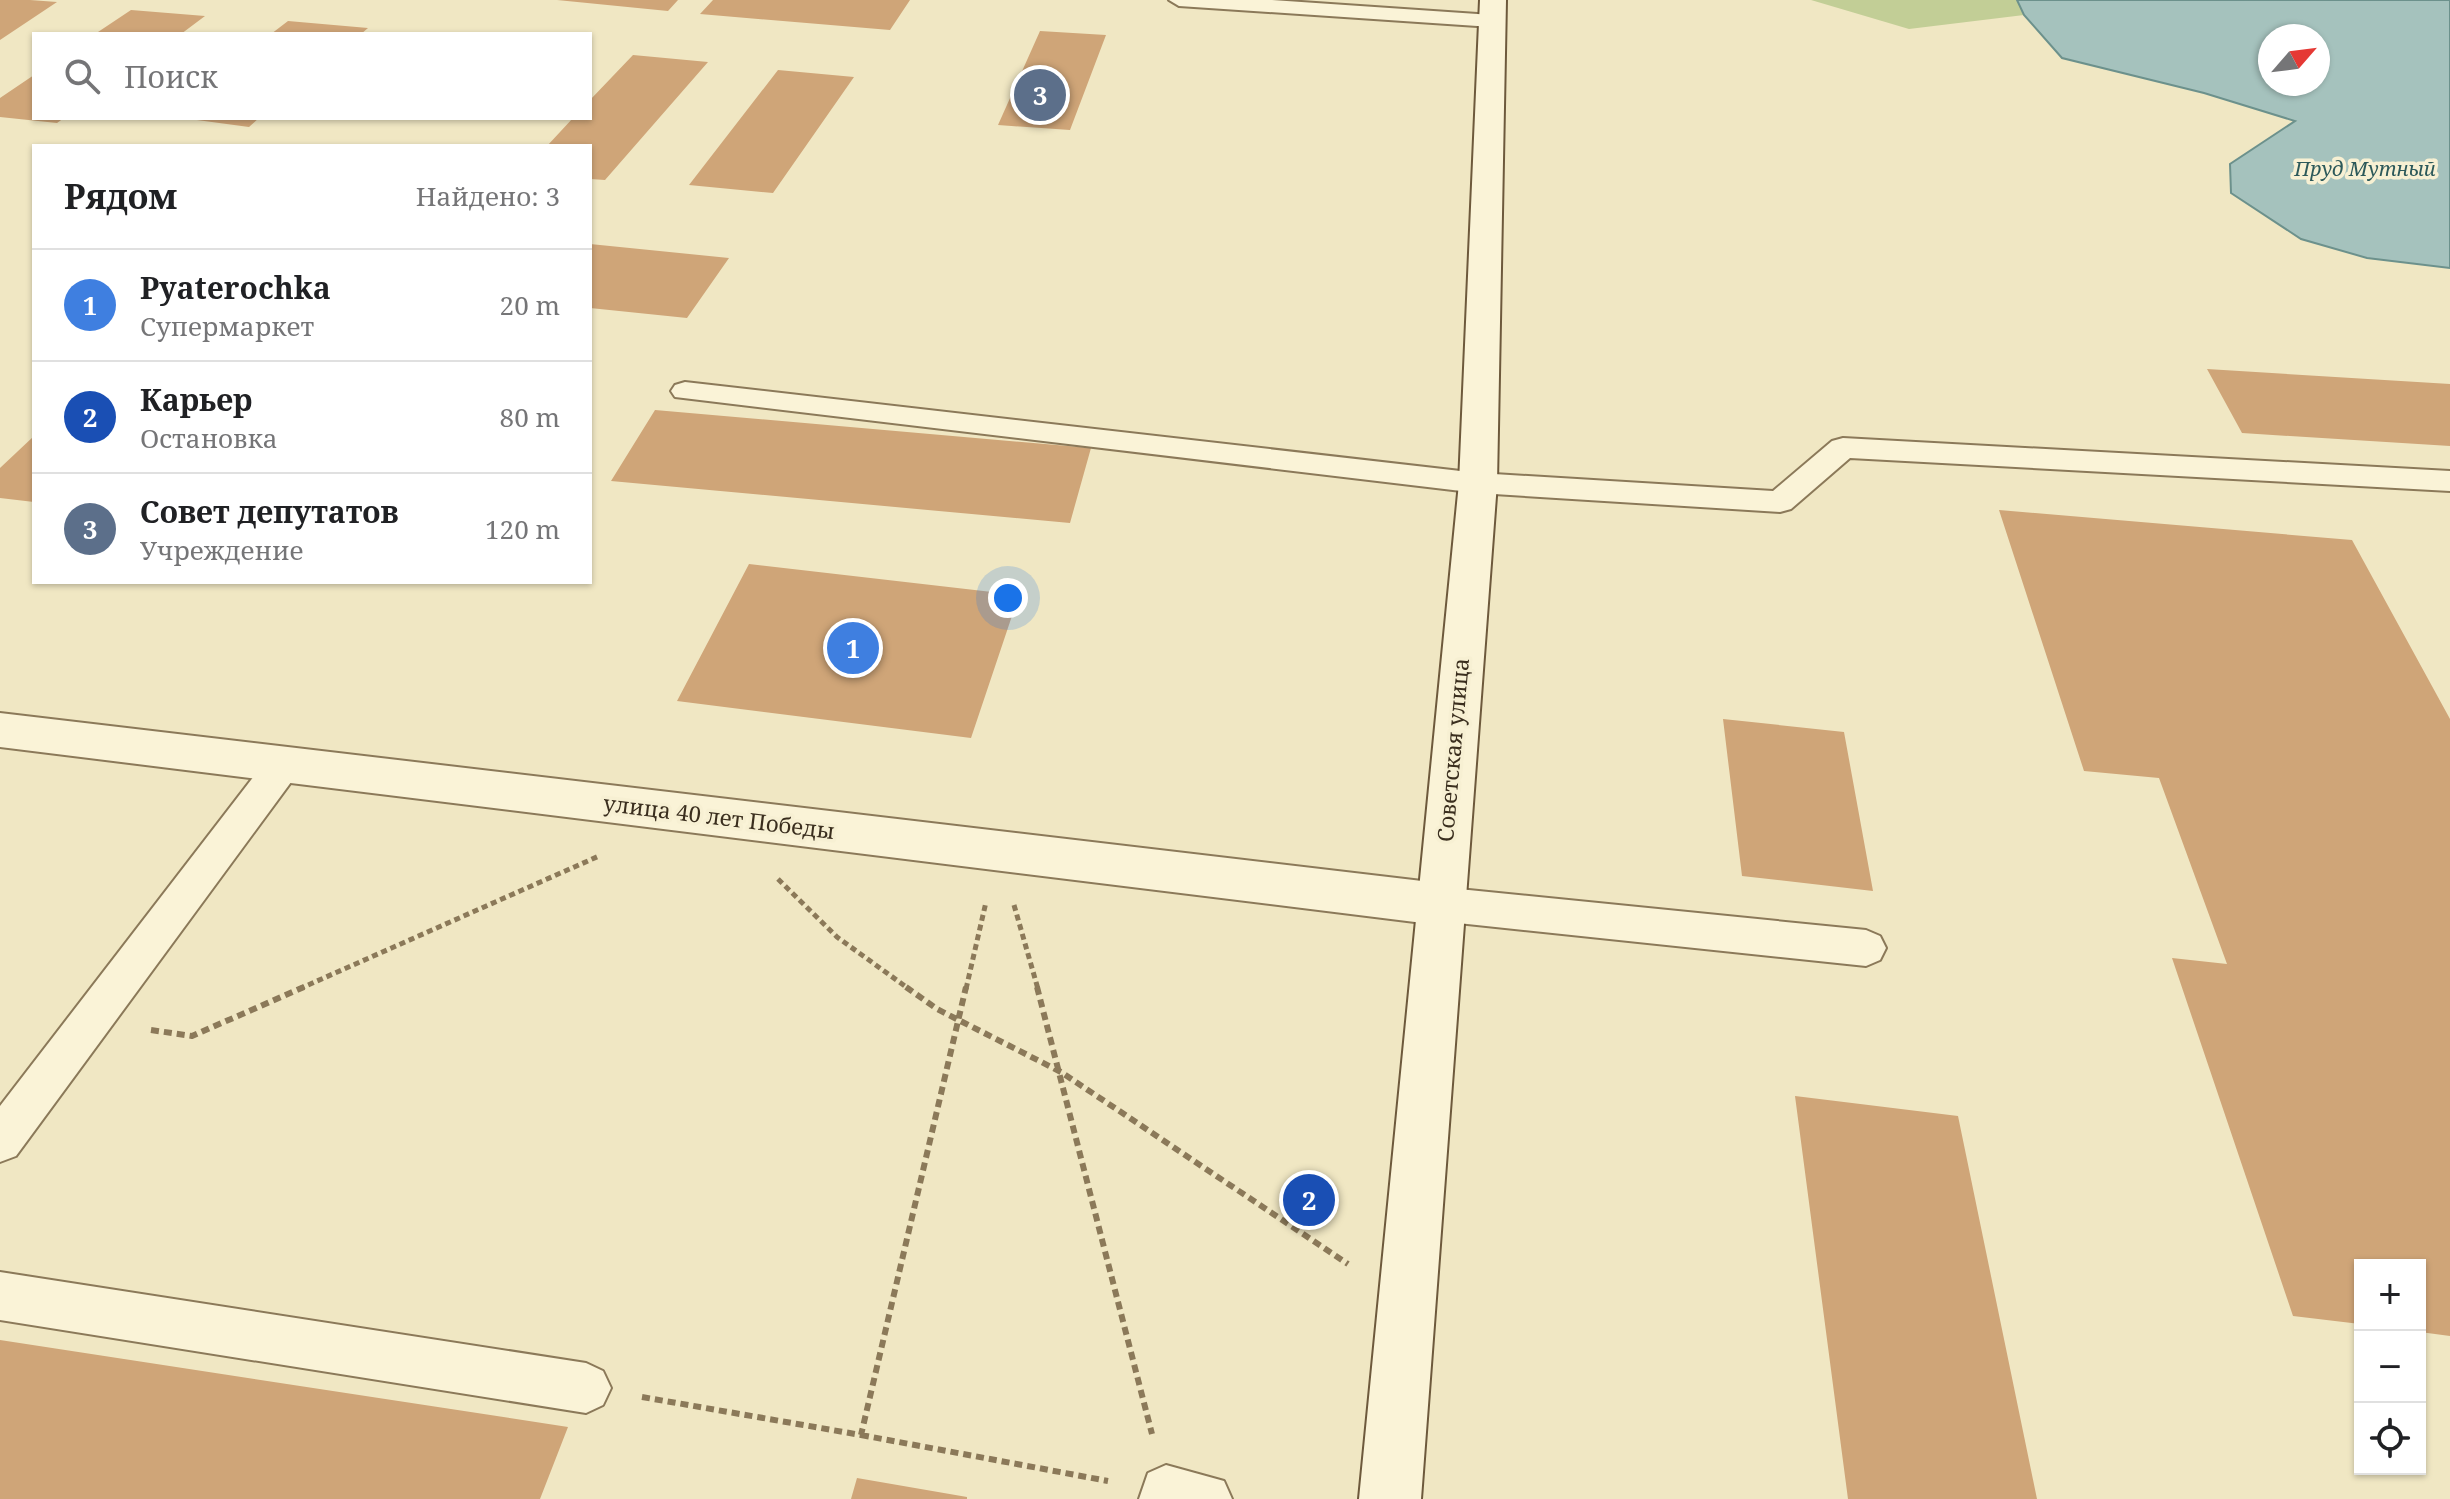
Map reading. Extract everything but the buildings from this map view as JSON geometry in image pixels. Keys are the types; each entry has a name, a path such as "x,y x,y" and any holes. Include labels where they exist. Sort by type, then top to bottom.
{"main road":[{"name":"Советская улица","path":"1390,1499 1439,904 1478,483 1492,10"},
{"name":"улица 40 лет Победы","path":"0,730 1439,904"}],"lane":[{"path":"1179,0 1492,10"},
{"path":"685,391 1478,483 1780,502 1843,448 2450,481"},
{"path":"0,1141 284,764"},
{"path":"1439,904 1866,948"},
{"path":"0,1296 586,1388"}],"path":[{"path":"861,1435 998,851"},
{"path":"586,1388 861,1435 1179,1496 998,851"},
{"path":"91,1020 192,1036 608,852"},
{"path":"775,876 837,937 937,1009 1061,1072 1406,1303"}],"green space":[{"path":"1811,0 2017,0 2024,15 1909,29"}],"water":[{"name":"Пруд Мутный","path":"2017,0 2450,0 2450,268 2367,258 2301,239 2231,193 2230,164 2295,121 2204,93 2062,58 2024,15"}],"place":[{"name":"Совет депутатов","path":"1040,95"},
{"name":"Pyaterochka","path":"853,648"},
{"name":"Карьер","path":"1309,1200"}]}
